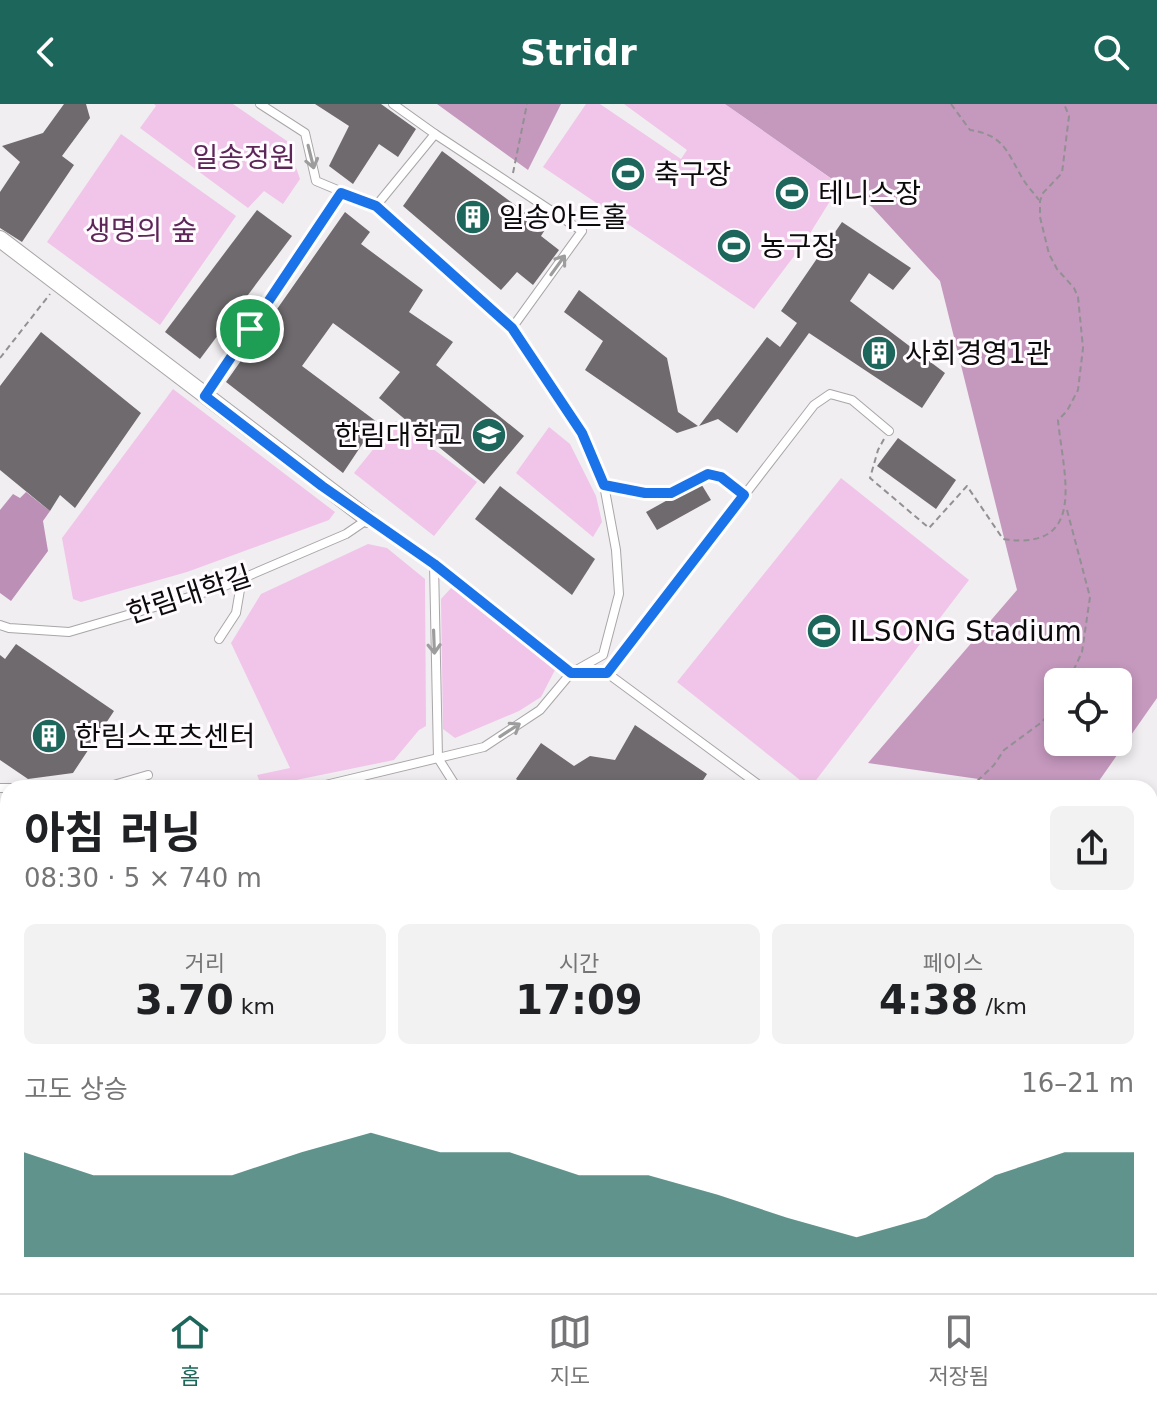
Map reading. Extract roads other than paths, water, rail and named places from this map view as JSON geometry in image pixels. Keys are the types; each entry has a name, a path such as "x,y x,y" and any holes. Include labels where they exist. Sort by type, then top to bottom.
{"street":[{"path":"0,239 368,519"}],"lane":[{"path":"260,104 305,133 316,181 376,206 512,328 582,433 604,485 616,550 619,594 603,655 571,673 540,710 484,747 346,780"},
{"path":"393,104 582,231 512,328"},
{"path":"407,104 411,115"},
{"path":"376,206 435,134"},
{"path":"607,673 814,405 830,394 852,400 889,431"},
{"path":"368,519 434,564 571,673 607,673 752,780"},
{"name":"한림대학길","path":"0,625 69,632 220,588 346,534 368,519"},
{"path":"434,564 438,758 452,780"},
{"path":"219,639 236,613 242,578"},
{"path":"131,780 148,775"}],"place":[{"name":"축구장","path":"628,174"},
{"name":"테니스장","path":"792,193"},
{"name":"일송아트홀","path":"473,217"},
{"name":"농구장","path":"734,246"},
{"name":"사회경영1관","path":"879,353"},
{"name":"한림대학교","path":"489,435"},
{"name":"ILSONG Stadium","path":"824,631"},
{"name":"한림스포츠센터","path":"49,736"}],"park label":[{"name":"일송정원","path":"244,157"},
{"name":"생명의 숲","path":"141,230"}]}
